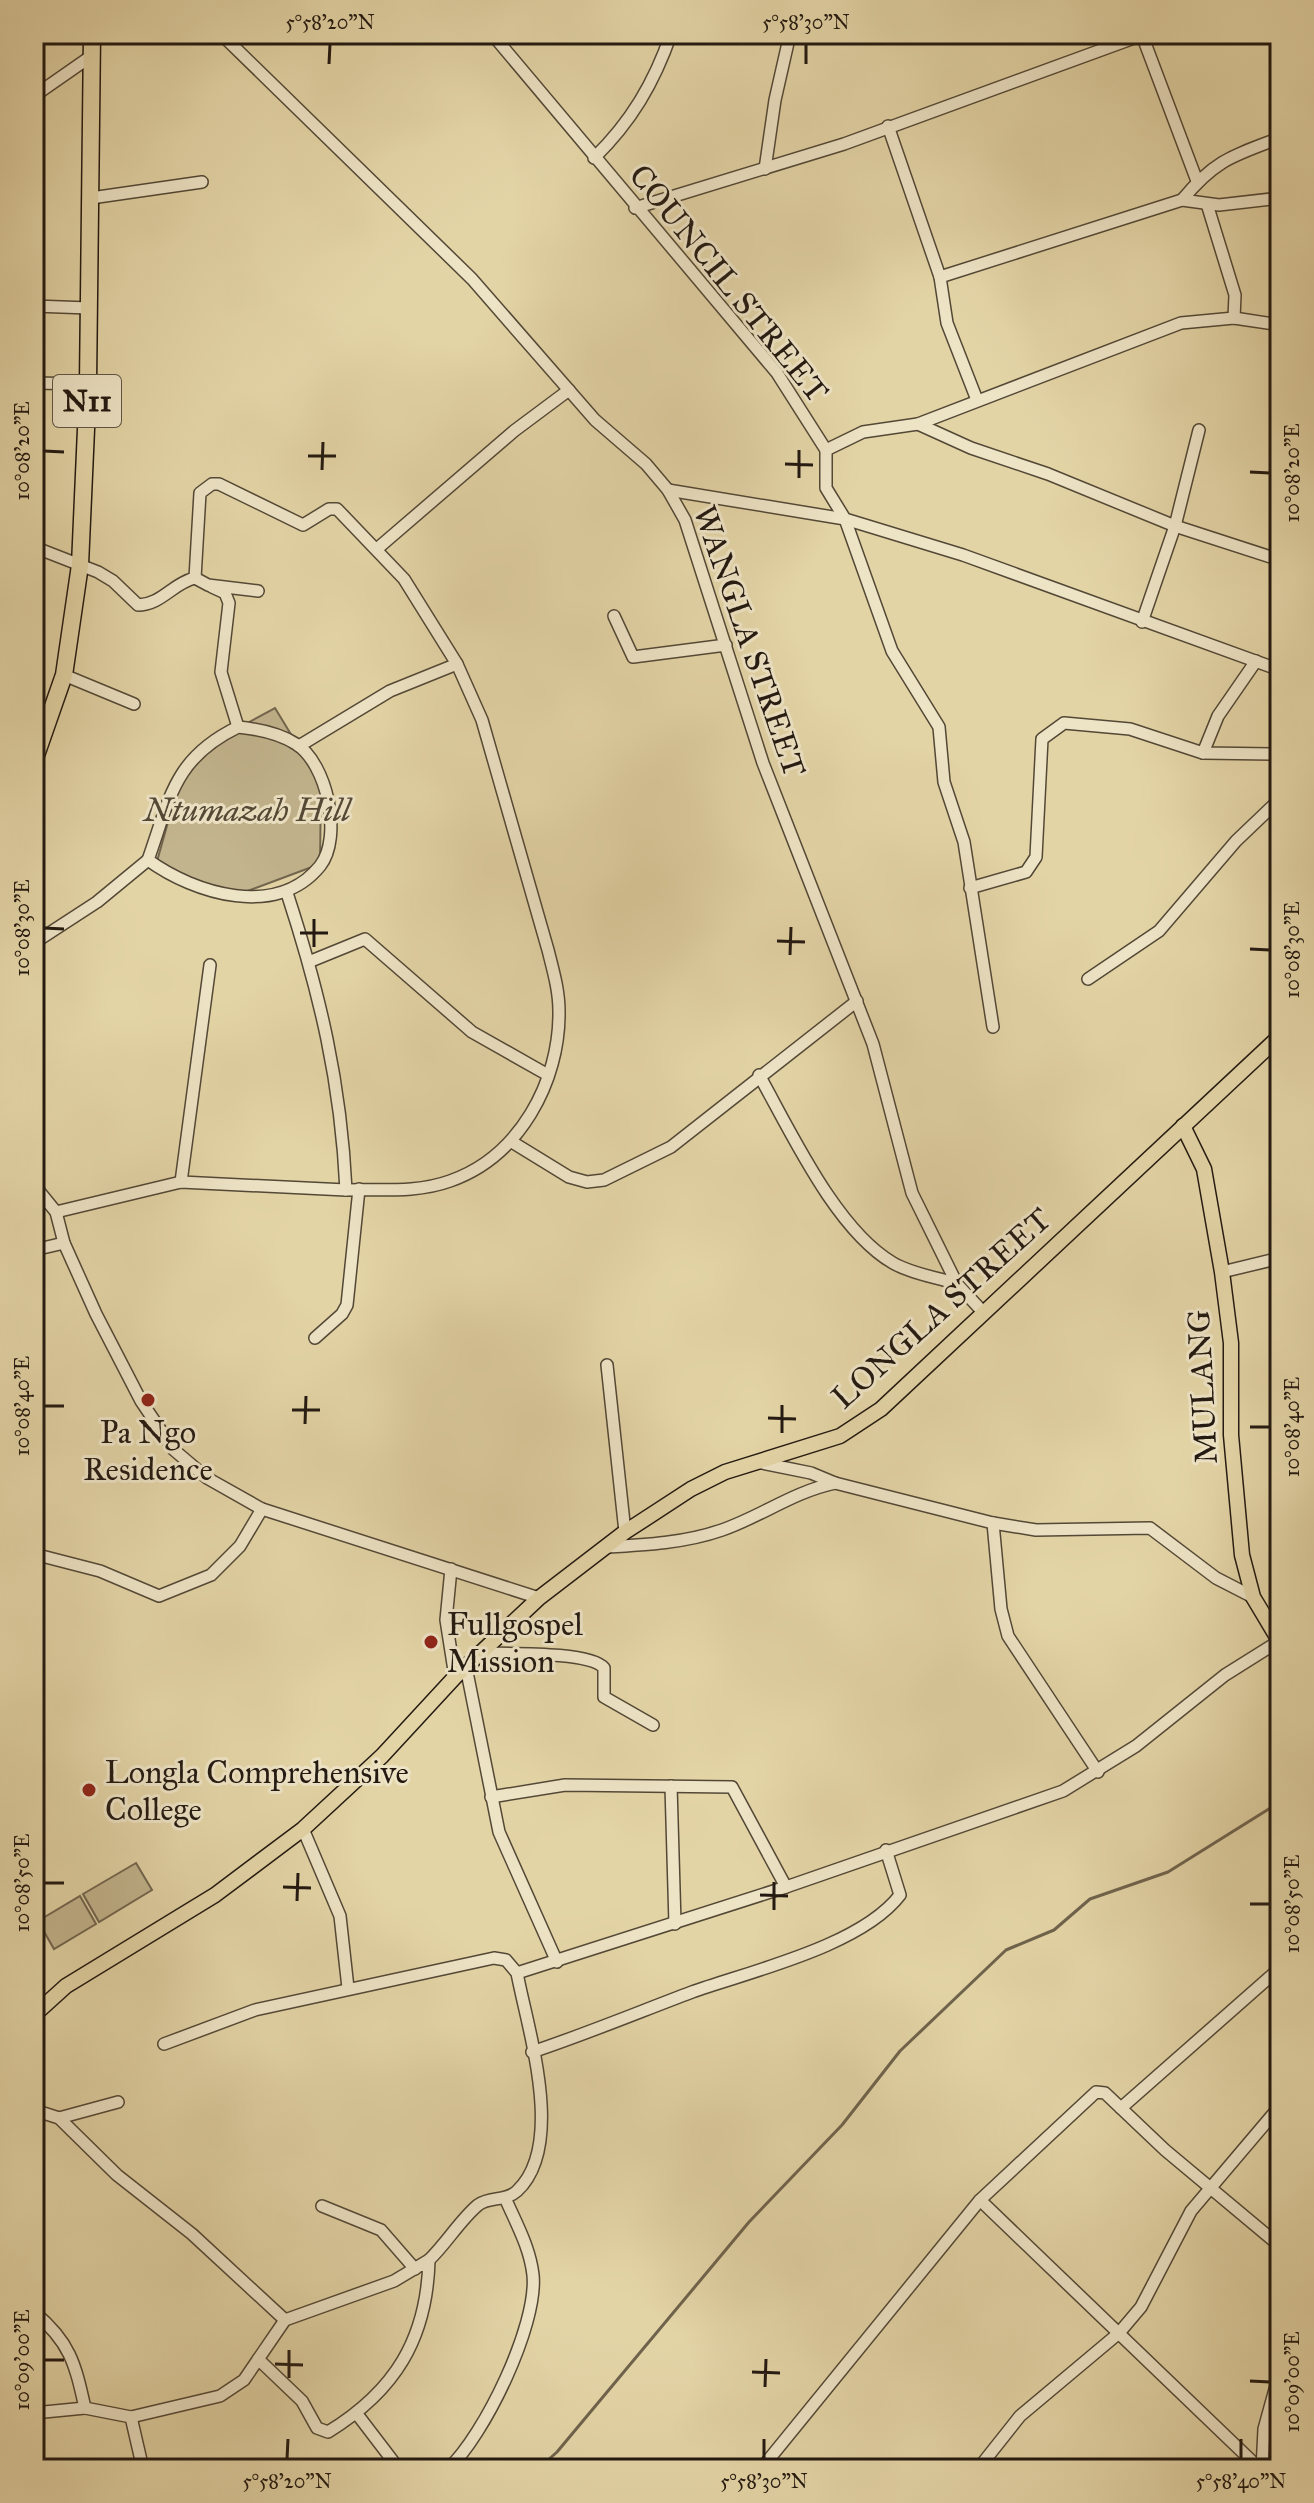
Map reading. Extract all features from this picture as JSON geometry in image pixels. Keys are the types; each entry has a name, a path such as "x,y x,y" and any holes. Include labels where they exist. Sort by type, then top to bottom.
{"highway":[{"name":"N11","path":"34,761 41,720 64,675 80,565 88,384 92,34"}],"main road":[{"name":"LONGLA STREET","path":"34,2015 66,1986 215,1895 303,1829 382,1756 461,1672 539,1598 625,1532 691,1489 757,1462 845,1434 917,1377 982,1311 1280,1036"},
{"name":"MULANG","path":"1183,1126 1204,1169 1222,1272 1231,1343 1231,1435 1242,1555 1253,1597 1280,1642"}],"street":[{"name":"WANGLA STREET","path":"221,34 472,279 595,420 646,464 668,490 685,520 763,763 873,1044 912,1193 957,1284 982,1311"},
{"name":"COUNCIL STREET","path":"492,34 635,208 777,373 826,450 826,488 845,519 892,651 939,727 944,782 964,842 993,1027"},
{"path":"594,158 623,130 647,91 671,34"},
{"path":"765,169 775,100 790,34"},
{"path":"635,208 765,169 1040,75 1144,34 1197,181"},
{"path":"34,96 90,57"},
{"path":"888,126 940,277 947,323 977,400"},
{"path":"1182,200 1197,181 1221,160 1280,138"},
{"path":"91,198 202,182"},
{"path":"940,277 1182,200 1207,204 1263,203 1280,198"},
{"path":"1207,204 1235,295 1234,318"},
{"path":"34,306 89,308"},
{"path":"826,450 863,432 918,424 1181,323 1234,318 1280,325"},
{"path":"34,383 88,384"},
{"path":"378,548 514,431 569,390"},
{"path":"918,424 971,448 1048,474 1175,526 1280,560"},
{"path":"1142,622 1175,526 1199,430"},
{"path":"56,1212 181,1182 352,1190 427,1187 452,1181 482,1165 512,1142 531,1116 548,1075 558,1024 556,983 482,720 457,664 420,602 378,548 337,509 329,509 303,525 219,484 212,484 200,493 195,578"},
{"path":"668,490 845,519 963,555 1280,670"},
{"path":"34,547 113,581 138,605 154,602 182,581 195,578 225,593 229,603 221,672 238,727"},
{"path":"208,585 258,591"},
{"path":"614,616 633,657 726,645"},
{"path":"1203,753 1218,716 1256,661"},
{"path":"299,746 390,691 457,664"},
{"path":"64,675 134,704"},
{"path":"970,888 1026,872 1036,857 1042,739 1064,723 1130,729 1203,753 1280,754"},
{"path":"34,943 97,902 148,860 179,774 209,742 238,727 268,732 299,746 323,782 332,832 321,865 287,893 224,894 182,882 148,860"},
{"path":"1088,979 1159,931 1227,850 1280,799"},
{"path":"287,893 311,961 342,1113 352,1190 347,1305 315,1338"},
{"path":"311,961 365,939 472,1032 548,1075"},
{"path":"181,1182 210,965"},
{"path":"512,1142 569,1177 587,1182 604,1180 671,1147 857,1001"},
{"path":"759,1075 838,1209 879,1253 895,1264 957,1284"},
{"path":"34,1185 56,1212 64,1243 96,1314 156,1426 174,1450 207,1478 262,1509 539,1598"},
{"path":"34,1250 64,1243"},
{"path":"1222,1272 1280,1258"},
{"path":"607,1365 625,1532"},
{"path":"757,1462 811,1473 835,1483 993,1523 1036,1530 1150,1528 1216,1578 1253,1597"},
{"path":"605,1547 683,1539 722,1530 803,1490 835,1483"},
{"path":"34,1554 100,1571 159,1596 211,1575 240,1546 262,1509"},
{"path":"993,1523 1001,1609 1008,1636 1098,1772"},
{"path":"451,1569 446,1620 499,1832 557,1962"},
{"path":"517,1973 786,1887 1063,1791 1098,1772 1225,1675 1280,1642"},
{"path":"480,1653 597,1662 604,1668 604,1697 653,1725"},
{"path":"491,1797 565,1785 732,1787 786,1887"},
{"path":"671,1786 675,1924"},
{"path":"303,1829 340,1916 348,1988"},
{"path":"532,2052 694,1992 764,1970 842,1938 900,1895 886,1850"},
{"path":"34,2413 85,2408 131,2417 220,2396 244,2380 285,2320 374,2289 429,2260 479,2205 506,2200 520,2189 540,2151 543,2131 532,2052 517,1973 506,1960 494,1958 255,2010 164,2044"},
{"path":"1121,2108 1280,1968"},
{"path":"765,2467 980,2200 1087,2097 1105,2093 1165,2150 1280,2246"},
{"path":"59,2118 118,2102"},
{"path":"978,2469 1020,2416 1119,2333 1141,2307 1177,2232 1280,2106"},
{"path":"34,2110 59,2118 117,2175 192,2234 285,2320"},
{"path":"448,2469 488,2419 531,2306 534,2278 529,2251 506,2200"},
{"path":"980,2200 1261,2469"},
{"path":"322,2206 381,2230 415,2269"},
{"path":"258,2359 302,2401 321,2431 328,2432 357,2414 403,2364 425,2311 429,2260"},
{"path":"34,2312 61,2335 70,2350 85,2408"},
{"path":"1261,2469 1264,2429 1280,2371"},
{"path":"357,2414 399,2469"},
{"path":"131,2417 143,2469"}],"green space":[{"name":"Ntumazah Hill","path":"275,708 321,784 320,864 237,895 156,865 182,772 211,743"},
{"path":"136,1863 152,1890 99,1922 83,1894"},
{"path":"80,1896 96,1924 54,1949 38,1921"}],"waterway":[{"path":"538,2469 557,2452 749,2222 842,2125 900,2051 1006,1950 1054,1930 1090,1899 1168,1872 1280,1802"}],"place":[{"name":"Pa Ngo Residence","path":"148,1400"},
{"name":"Fullgospel Mission","path":"431,1642"},
{"name":"Longla Comprehensive College","path":"89,1790"}]}
